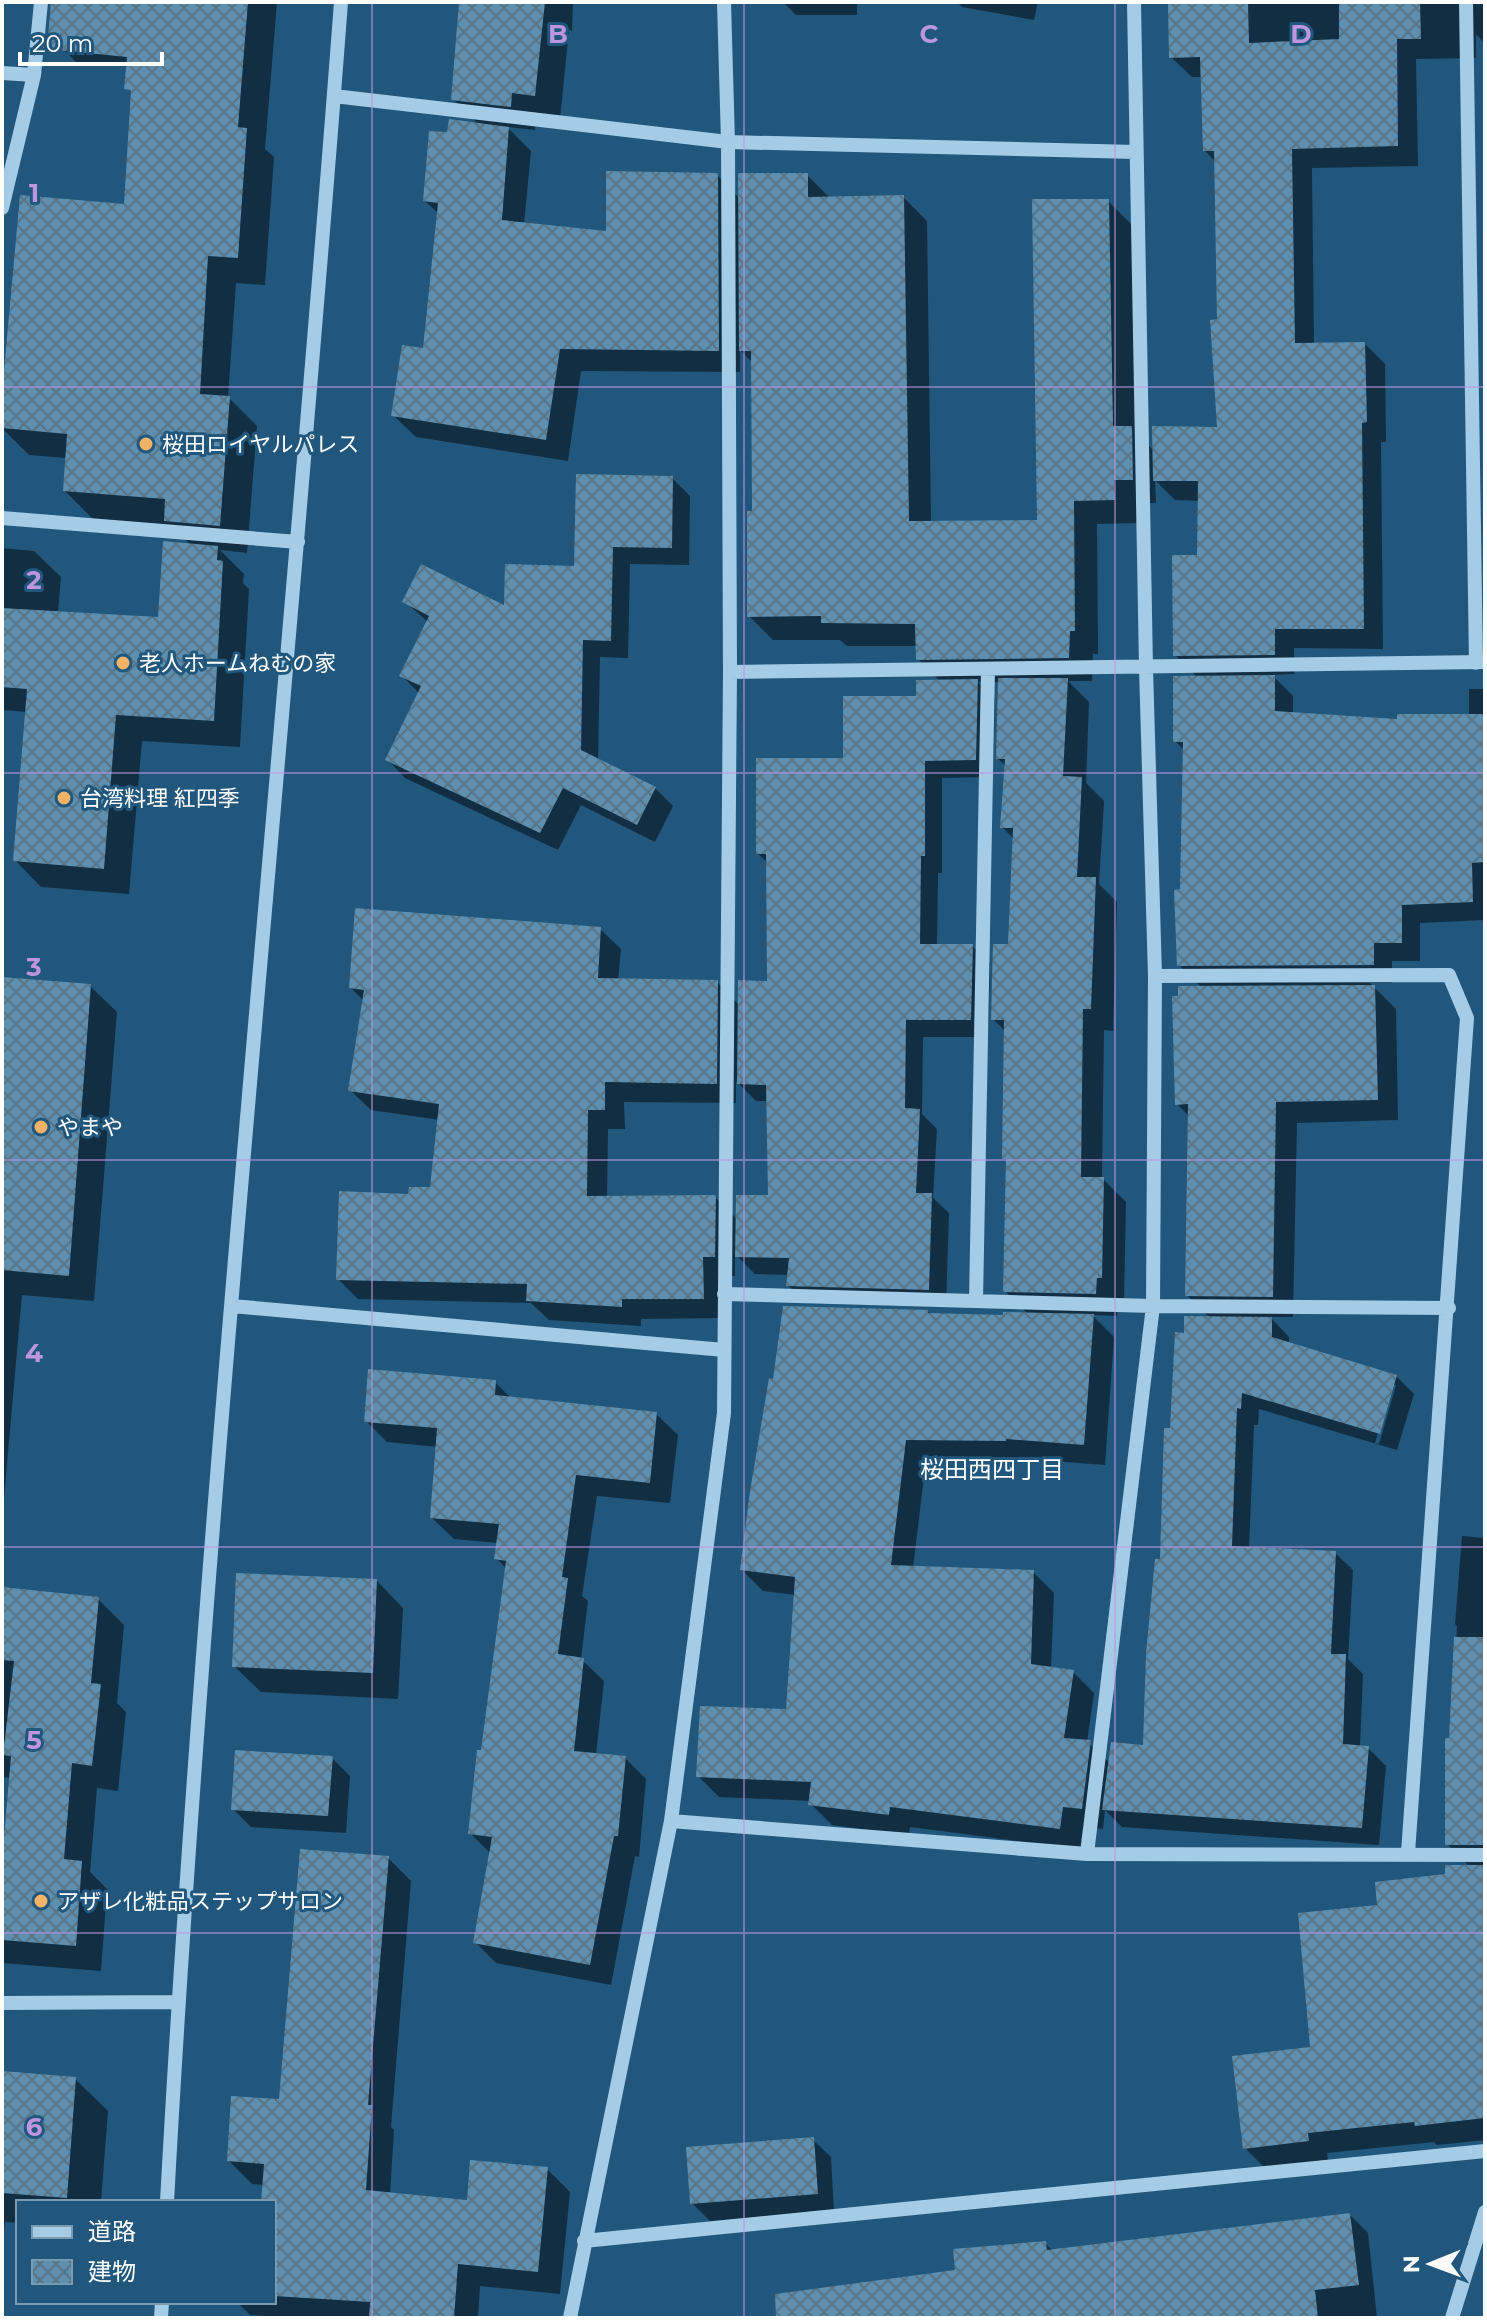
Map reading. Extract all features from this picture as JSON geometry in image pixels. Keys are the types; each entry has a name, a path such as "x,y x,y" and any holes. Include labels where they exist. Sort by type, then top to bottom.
{"street":[{"path":"2,208 34,75 41,2"},
{"path":"167,2200 178,2002 232,1306 341,2"},
{"path":"570,2318 671,1821 724,1413 730,672 728,142 724,2"},
{"path":"1087,1854 1153,1306 1155,976 1134,2"},
{"path":"730,672 1480,662 1466,2"},
{"path":"2,73 34,75"},
{"path":"334,96 728,142 1136,152"},
{"path":"2,518 298,542"},
{"path":"976,1301 988,669"},
{"path":"1155,976 1449,975 1467,1018 1449,1308 1408,1853"},
{"path":"724,1294 1153,1306 1449,1308"},
{"path":"232,1306 724,1350"},
{"path":"671,1821 1087,1854 1485,1855"},
{"path":"2,2003 178,2002"},
{"path":"584,2241 1485,2151"},
{"path":"1452,2318 1485,2212"}],"building":[{"path":"51,2 248,2 238,127 247,128 238,258 208,256 200,394 230,396 220,526 164,521 165,499 63,491 67,434 2,428 2,393 20,195 124,204 131,90 124,89 127,57 47,49"},
{"path":"459,2 545,2 535,96 512,93 511,107 451,100"},
{"path":"1168,2 1248,2 1249,43 1339,39 1339,2 1420,2 1421,39 1397,39 1398,146 1292,149 1295,343 1365,342 1367,422 1362,423 1364,629 1275,629 1275,655 1173,656 1172,555 1197,555 1198,481 1153,481 1152,426 1217,427 1210,320 1217,319 1214,151 1203,151 1200,57 1169,58"},
{"path":"449,119 509,127 502,220 606,231 606,171 718,173 719,351 560,349 546,440 391,416 402,345 423,348 438,203 423,201 429,131 447,132"},
{"path":"738,173 808,173 808,197 904,195 909,521 1037,520 1032,199 1109,199 1113,426 1132,426 1133,480 1114,480 1115,500 1074,501 1075,631 1070,631 1069,658 916,660 915,624 821,623 821,616 747,617 747,511 752,511 751,351 739,351"},
{"path":"576,474 673,476 672,548 613,547 611,641 583,640 581,750 656,787 637,825 563,788 540,833 385,760 421,686 399,676 429,616 402,602 421,564 504,605 505,564 574,566"},
{"path":"163,541 218,546 217,560 223,561 214,721 116,715 104,869 13,861 27,689 2,687 2,608 158,617"},
{"path":"1275,675 1275,711 1397,719 1397,714 1485,714 1485,862 1472,863 1473,902 1402,905 1402,943 1374,943 1374,965 1177,966 1174,890 1180,889 1183,742 1173,742 1173,676"},
{"path":"998,678 1068,678 1063,776 1082,777 1077,877 1096,877 1091,1009 1083,1009 1081,1177 1104,1177 1102,1278 1097,1278 1096,1294 1003,1292 1006,1159 1002,1159 1004,1020 991,1020 993,944 1008,944 1013,828 1000,828 1005,759 996,759"},
{"path":"978,679 976,760 925,761 925,856 921,856 920,944 973,944 971,1020 906,1020 905,1108 920,1109 916,1193 932,1193 929,1290 786,1286 789,1258 735,1257 736,1195 768,1195 766,1085 737,1084 738,980 767,981 766,854 756,854 756,758 843,758 843,696 916,696 916,680"},
{"path":"355,908 601,927 598,978 718,980 717,1084 605,1082 605,1110 588,1110 587,1196 716,1195 715,1257 703,1257 704,1299 622,1299 622,1307 526,1301 527,1284 336,1280 339,1191 408,1194 409,1187 430,1187 439,1104 348,1091 364,990 349,988"},
{"name":"やまや","path":"2,977 91,984 69,1276 2,1270"},
{"path":"1375,985 1378,1100 1276,1102 1273,1297 1185,1296 1188,1104 1175,1105 1172,996 1178,996 1178,986"},
{"path":"783,1306 1003,1315 1003,1312 1094,1314 1084,1445 1006,1439 906,1440 891,1565 1034,1570 1031,1664 1074,1670 1064,1738 1091,1740 1082,1809 1063,1807 1060,1829 890,1807 889,1815 808,1805 811,1782 696,1777 700,1706 786,1709 795,1577 740,1570 750,1491 769,1378 773,1379"},
{"path":"1184,1316 1272,1317 1272,1337 1397,1375 1380,1434 1242,1393 1241,1409 1237,1408 1232,1546 1336,1551 1331,1654 1346,1654 1343,1744 1369,1746 1362,1828 1102,1810 1111,1742 1143,1745 1146,1653 1155,1559 1160,1559 1164,1428 1170,1428 1175,1332 1184,1333"},
{"path":"368,1369 496,1380 495,1395 657,1412 650,1483 576,1475 562,1577 568,1578 558,1654 584,1658 574,1751 626,1756 618,1836 614,1836 590,1965 473,1943 492,1837 468,1834 477,1750 481,1750 506,1561 494,1559 499,1524 430,1518 437,1428 364,1422"},
{"path":"236,1573 377,1579 373,1673 232,1667"},
{"path":"2,1587 99,1597 91,1683 101,1684 92,1766 72,1763 64,1859 82,1861 76,1946 2,1940 2,1861 11,1756 3,1755 14,1661 2,1660"},
{"path":"1454,1637 1485,1637 1485,1845 1445,1845 1445,1738 1449,1738"},
{"path":"235,1750 333,1756 328,1816 231,1810"},
{"path":"300,1849 389,1856 368,2105 372,2105 366,2190 467,2200 470,2160 548,2167 538,2272 458,2264 454,2318 369,2318 370,2302 276,2296 276,2200 261,2200 264,2164 227,2161 231,2096 279,2099"},
{"path":"1445,1865 1485,1865 1485,2118 1308,2133 1309,2141 1243,2149 1232,2056 1310,2047 1298,1913 1377,1905 1375,1882 1445,1874"},
{"path":"2,2071 76,2077 67,2198 2,2193"},
{"path":"814,2137 818,2194 690,2204 686,2147"},
{"path":"1350,2213 1359,2285 1315,2290 1318,2318 776,2318 775,2294 955,2270 953,2249 1046,2241 1047,2250"}],"place":[{"name":"桜田ロイヤルパレス","path":"146,444"},
{"name":"老人ホームねむの家","path":"123,663"},
{"name":"台湾料理 紅四季","path":"64,798"},
{"name":"やまや","path":"41,1127"},
{"name":"アザレ化粧品ステップサロン","path":"41,1901"}],"district":[{"name":"桜田西四丁目","path":"992,1470"}]}
